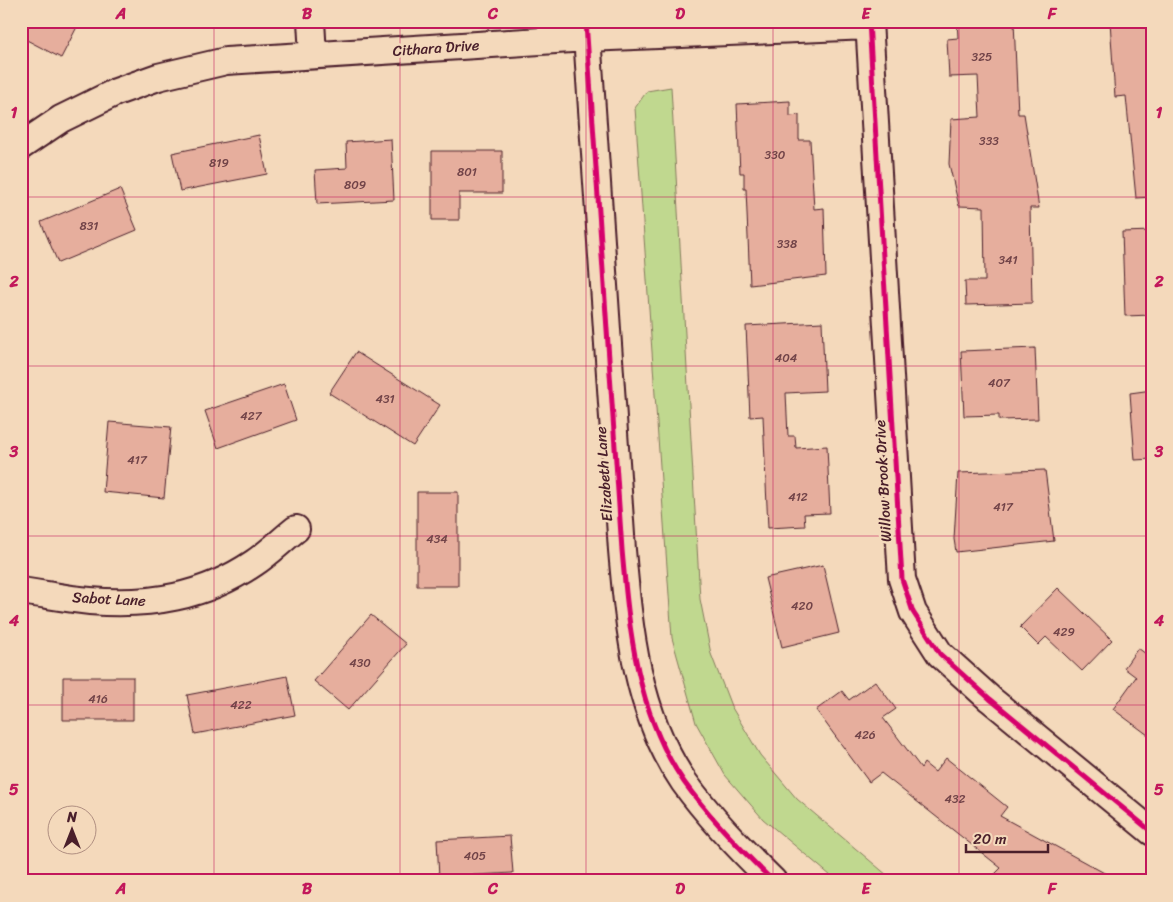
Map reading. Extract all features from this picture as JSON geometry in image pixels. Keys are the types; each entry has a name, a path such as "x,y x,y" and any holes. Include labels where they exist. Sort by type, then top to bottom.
{"street":[{"path":"311,21 313,55"},
{"name":"Cithara Drive","path":"21,146 61,118 116,92 158,77 226,61 313,55 587,29 869,24"},
{"name":"Willow Brook Drive","path":"869,24 902,579 913,612 940,654 990,699 1152,832"},
{"name":"Elizabeth Lane","path":"587,29 622,550 627,608 634,655 652,718 667,754 707,812 745,854 773,881"},
{"name":"Sabot Lane","path":"21,591 89,601 128,603 154,602 177,598 217,584 254,563 296,529"}],"green space":[{"path":"671,87 700,599 711,654 731,706 760,755 797,799 894,881 837,881 763,819 725,775 696,723 672,638 635,108 647,91"}],"building":[{"path":"21,21 80,21 61,58 21,37"},
{"path":"957,21 1014,21 1018,114 1024,114 1039,208 1030,208 1032,303 966,305 965,281 985,281 984,207 959,206 949,164 951,119 980,117 978,76 949,77 947,39 958,38"},
{"path":"1110,21 1152,21 1152,197 1136,198 1126,96 1115,97"},
{"path":"790,101 790,116 799,115 799,140 810,140 814,209 824,208 826,276 750,285 746,189 744,189 744,173 740,173 737,104"},
{"path":"259,135 267,174 180,191 172,153"},
{"path":"391,139 394,200 317,204 315,170 347,168 346,142"},
{"path":"432,151 502,151 502,193 459,193 459,220 432,220"},
{"path":"120,189 137,230 58,263 41,222"},
{"path":"1152,231 1152,315 1125,316 1122,232"},
{"path":"822,322 825,391 786,393 788,436 795,436 796,448 827,446 830,513 804,514 805,526 768,528 763,416 750,417 746,326"},
{"path":"1035,348 1038,419 999,420 999,415 964,416 961,351"},
{"path":"356,352 440,405 413,446 329,393"},
{"path":"284,384 296,420 218,448 205,411"},
{"path":"1152,390 1152,459 1135,460 1130,393"},
{"path":"109,422 171,427 164,498 103,492"},
{"path":"1045,470 1054,541 956,552 954,539 958,473"},
{"path":"417,492 458,492 458,586 417,586"},
{"path":"823,565 839,633 782,647 765,578"},
{"path":"1058,588 1112,640 1082,671 1046,637 1038,645 1020,627"},
{"path":"371,615 406,644 348,710 314,681"},
{"path":"1138,648 1150,657 1152,654 1152,738 1113,709 1136,677 1124,668"},
{"path":"287,676 295,715 195,734 187,695"},
{"path":"63,677 133,677 133,720 63,720"},
{"path":"875,681 896,709 883,718 921,768 924,763 935,772 946,758 1007,807 1000,816 1119,881 988,881 1001,868 881,773 869,782 816,710 842,691 849,700"},
{"path":"510,836 513,873 439,877 437,840"}],"cycle path":[{"path":"586,21 622,550 632,641 638,671 655,728 668,756 684,782 726,833 773,881"},
{"path":"869,21 902,579 913,612 940,654 990,699 1152,832"}]}
